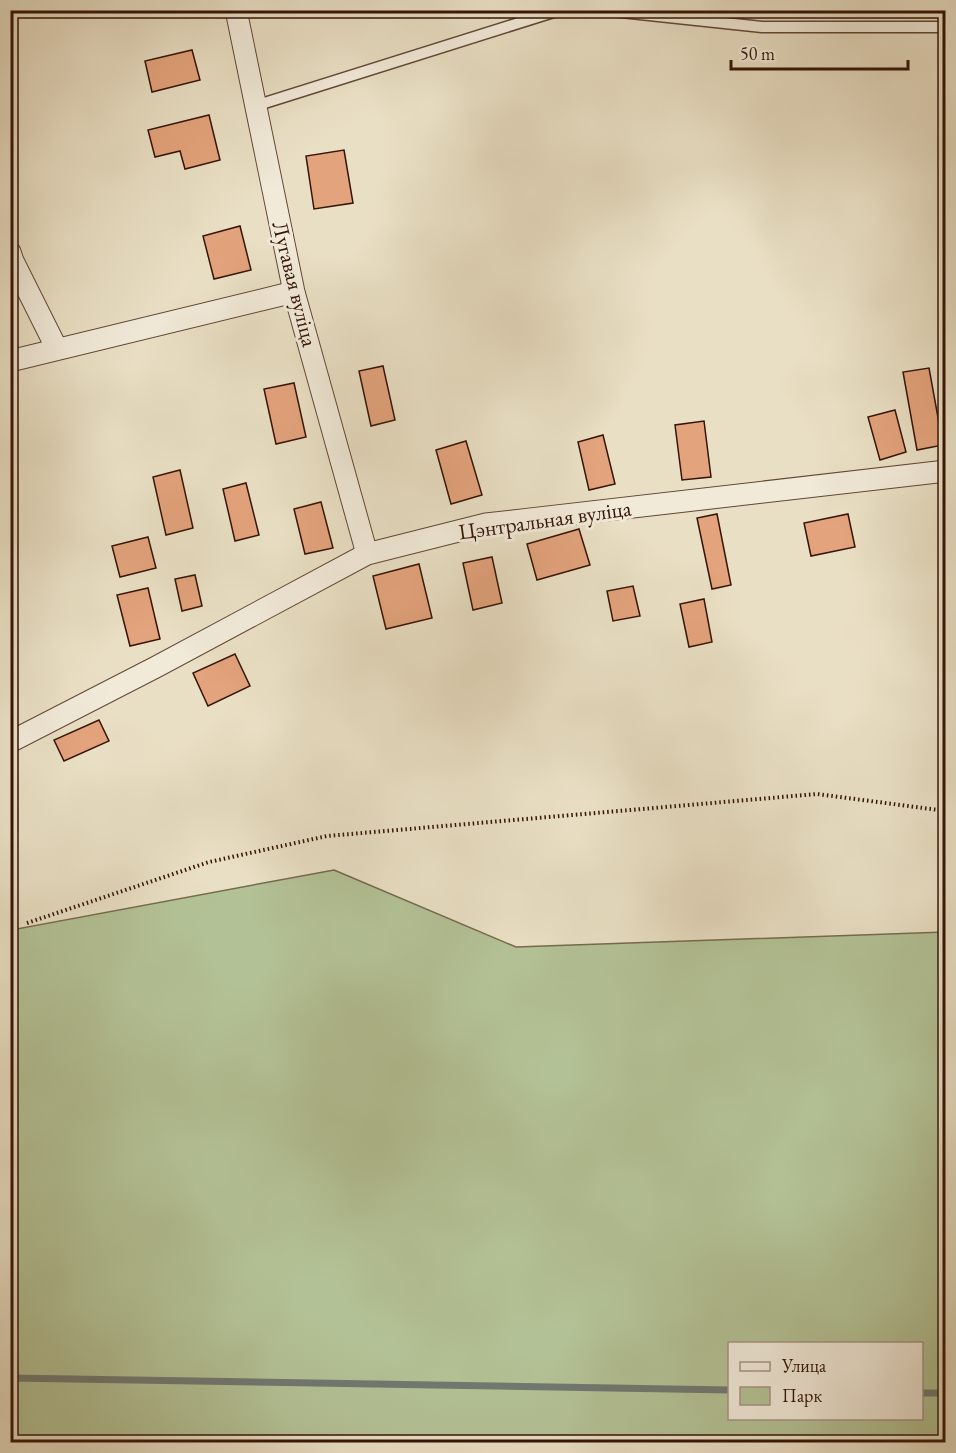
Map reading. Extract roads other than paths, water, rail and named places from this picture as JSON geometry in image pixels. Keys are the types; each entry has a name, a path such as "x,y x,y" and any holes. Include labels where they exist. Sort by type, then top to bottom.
{"street":[{"name":"Лугавая вуліца","path":"236,10 294,292 367,554"},
{"path":"10,252 57,349"},
{"path":"10,361 294,292"},
{"name":"Цэнтральная вуліца","path":"10,742 367,554 486,524 945,471"}],"lane":[{"path":"255,106 560,10"},
{"path":"602,10 762,27 945,27"}],"waterway":[{"path":"10,1378 728,1390"},
{"path":"923,1393 946,1393"}]}
